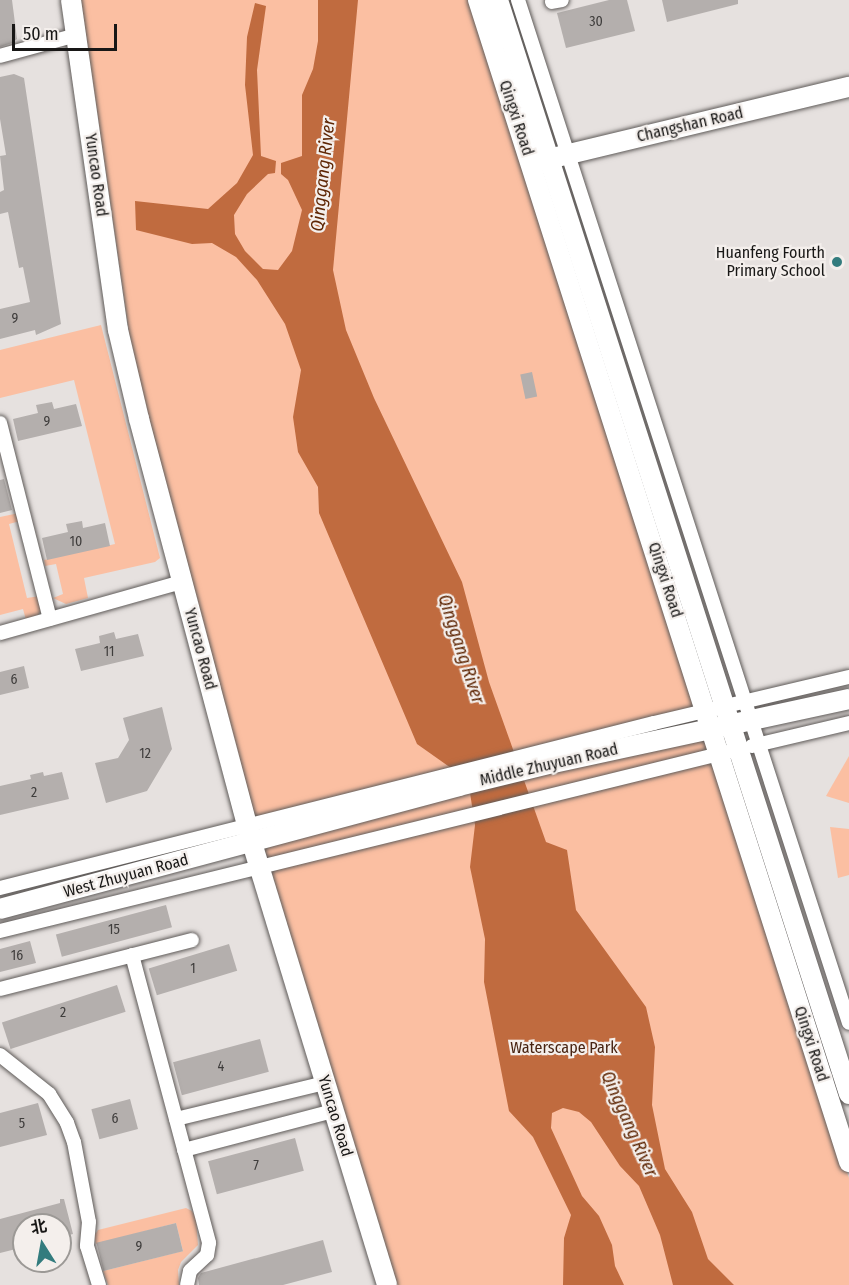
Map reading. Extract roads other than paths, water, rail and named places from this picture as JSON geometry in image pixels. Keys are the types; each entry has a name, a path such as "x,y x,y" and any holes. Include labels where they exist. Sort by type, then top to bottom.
{"main road":[{"name":"Yuncao Road","path":"71,0 118,330 139,419 259,866 387,1285"},
{"name":"Qingxi Road","path":"478,0 550,158"},
{"name":"Qingxi Road","path":"498,0 550,158 615,393 840,1103 849,1162"},
{"name":"Changshan Road","path":"550,158 849,87"},
{"name":"Middle Zhuyuan Road","path":"250,834 554,763 849,699"},
{"name":"Qingxi Road","path":"729,751 849,1094"},
{"name":"West Zhuyuan Road","path":"0,909 250,834"}],"street":[{"path":"518,0 550,158 752,721 849,1023"},
{"path":"0,56 76,34"},
{"path":"0,423 50,619"},
{"path":"0,633 182,582"},
{"path":"0,888 250,834 716,709 849,678"},
{"path":"0,931 849,723"},
{"path":"0,989 192,940"},
{"path":"132,955 209,1243 207,1255 190,1271 187,1285"},
{"path":"0,1054 49,1094 67,1123 74,1142 89,1222 87,1246 99,1285"},
{"path":"176,1119 325,1083"},
{"path":"184,1150 333,1111"}],"water":[{"name":"Qinggang River","path":"318,0 358,0 333,270 346,330 374,398 462,582 489,682 546,842 567,850 576,910 646,1007 655,1047 652,1105 665,1169 692,1212 708,1259 734,1285 673,1285 660,1235 639,1186 620,1166 591,1122 579,1112 563,1108 552,1113 551,1128 582,1196 599,1216 612,1245 615,1266 624,1285 563,1285 564,1238 571,1215 533,1137 509,1111 484,982 485,939 470,867 475,825 468,780 417,744 319,513 318,487 298,452 293,417 301,370 285,324 257,280 236,257 212,243 192,244 136,230 135,201 208,209 237,183 253,155 245,85 247,37 255,3 266,6 257,70 261,156 276,161 275,173 268,174 247,194 234,215 235,234 245,251 263,269 278,270 292,251 302,210 288,180 281,174 281,163 302,156 302,95 313,69 318,41"}],"place":[{"name":"Huanfeng Fourth Primary School","path":"837,262"}],"park label":[{"name":"Waterscape Park","path":"564,1048"}]}
